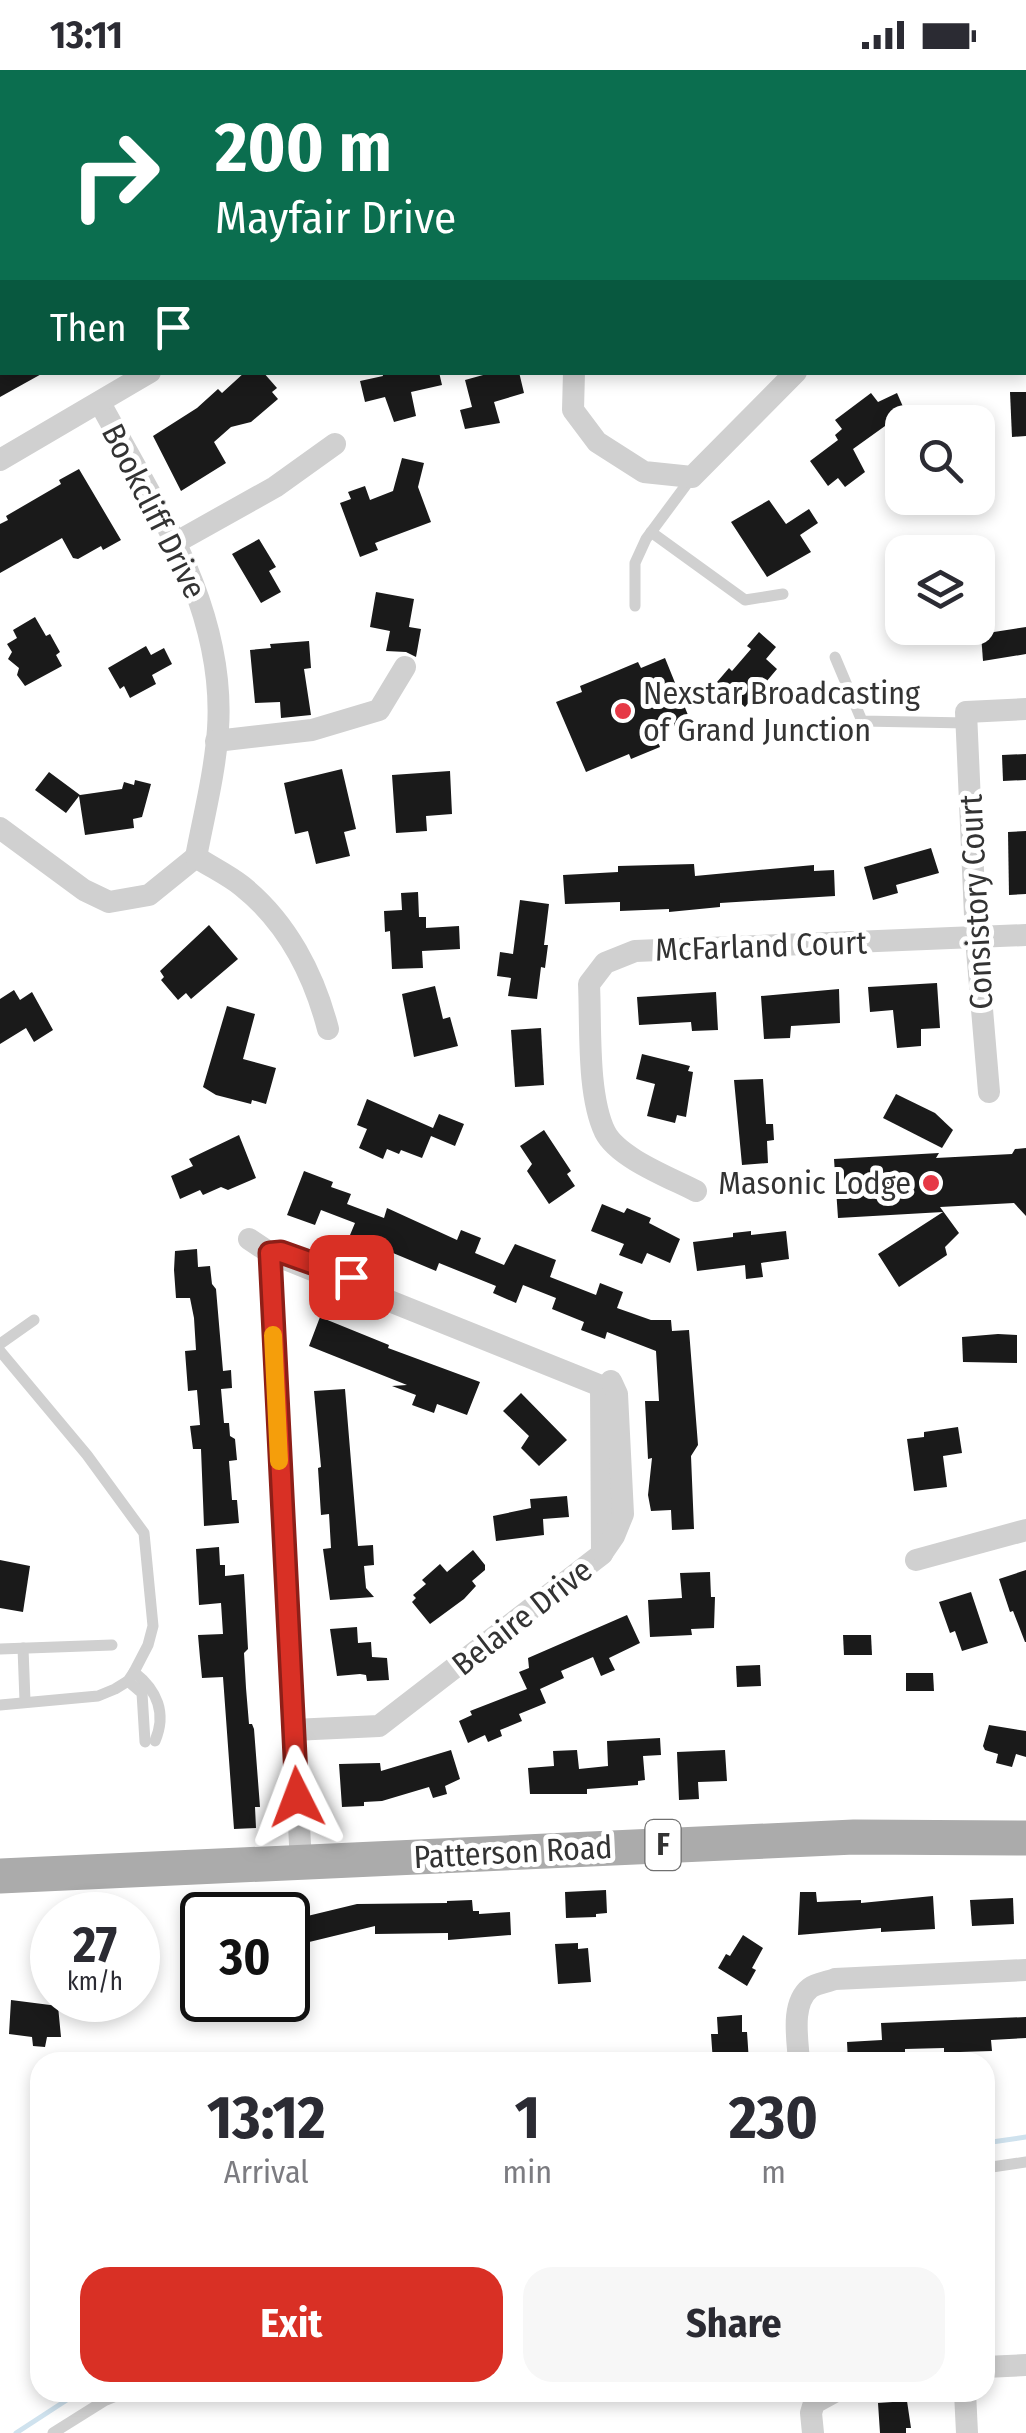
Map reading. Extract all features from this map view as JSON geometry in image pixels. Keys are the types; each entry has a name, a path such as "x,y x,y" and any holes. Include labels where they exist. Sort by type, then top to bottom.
{"main road":[{"name":"Patterson Road","path":"0,1876 854,1836 1026,1838"}],"street":[{"path":"0,460 145,375"},
{"path":"574,375 573,410 597,442 644,472 692,476 793,375"},
{"name":"Bookcliff Drive","path":"100,403 176,543 204,610 216,666 216,742 196,857"},
{"path":"176,543 275,487 335,444"},
{"path":"216,742 312,730 379,710 404,667"},
{"path":"966,718 1026,709"},
{"name":"Consistory Court","path":"966,718 976,938 989,1092"},
{"path":"0,828 84,890 109,902 149,895 196,857 243,887 282,928 318,987 328,1029"},
{"name":"McFarland Court","path":"696,1191 631,1158 606,1134 595,1095 588,984 605,963 635,951 1026,935"},
{"path":"248,1239 270,1253 301,1864"},
{"name":"Belaire Drive","path":"270,1253 602,1386 602,1554 379,1726 293,1730"},
{"path":"916,1560 1026,1530"},
{"path":"798,2052 796,2022 801,2001 811,1987 835,1979 1026,1970"},
{"path":"995,2367 1026,2365"},
{"path":"813,2433 811,2413 816,2402"},
{"path":"965,2402 967,2433"}],"lane":[{"path":"634,606 635,563 651,532 692,476"},
{"path":"651,532 745,600 783,594"},
{"path":"835,657 862,721 966,718"},
{"path":"0,1705 98,1696 132,1676 148,1645 152,1626 144,1533 87,1454 0,1347 34,1320"},
{"path":"0,1649 112,1644"},
{"path":"23,1648 24,1701"},
{"path":"132,1676 142,1694 150,1741"},
{"path":"995,2167 1026,2162"},
{"path":"53,2433 101,2402"}],"building":[{"path":"0,375 40,375 0,397"},
{"path":"242,375 266,375 277,388 272,392 278,399 251,422 231,427 214,442 226,463 181,491 153,436 197,408 218,389 222,393"},
{"path":"440,375 442,385 411,392 416,416 394,422 385,397 365,402 360,381 383,376"},
{"path":"483,375 520,375 524,393 494,402 500,423 465,429 460,410 472,407 465,380"},
{"path":"1010,392 1026,392 1026,436 1012,437"},
{"path":"871,393 878,402 897,393 902,405 885,405 885,426 853,449 865,472 845,487 838,478 828,486 810,461 838,440 835,435 842,429 835,420"},
{"path":"402,458 424,463 418,487 431,522 375,543 378,550 360,557 340,503 351,499 348,492 365,486 370,500 393,491"},
{"path":"79,469 121,540 78,559 73,558 62,538 0,573 0,524 8,520 6,516"},
{"path":"769,500 786,524 809,509 818,523 800,535 811,552 767,577 731,522"},
{"path":"259,539 276,567 269,571 281,592 261,603 232,554"},
{"path":"376,592 414,599 409,627 421,629 416,657 386,651 390,631 370,627"},
{"path":"35,617 60,652 56,655 62,666 25,686 17,675 19,668 8,659 12,652 7,644 17,638 13,630"},
{"path":"1026,627 1026,654 983,661 982,645 995,645 995,632"},
{"path":"759,632 776,647 766,659 777,669 745,707 717,682 751,649 747,646"},
{"path":"309,641 311,668 304,669 311,715 281,718 280,702 255,703 250,650"},
{"path":"146,646 151,655 164,648 172,664 152,675 156,684 130,698 108,668"},
{"name":"Nexstar Broadcasting of Grand Junction","path":"665,658 690,720 655,734 660,747 631,759 629,754 586,772 556,702 582,692 580,686 638,662 641,668"},
{"path":"1026,754 1026,780 1003,781 1002,755"},
{"path":"342,769 356,829 344,832 350,856 316,864 308,831 295,834 284,783"},
{"path":"450,771 452,814 426,816 427,831 396,833 392,775"},
{"path":"49,772 80,795 122,789 124,782 134,785 135,780 151,784 142,817 133,819 134,828 85,835 79,796 66,813 35,790"},
{"path":"1026,831 1026,894 1009,895 1008,832"},
{"path":"931,848 939,873 896,885 898,893 873,900 864,867"},
{"path":"694,864 695,876 814,865 814,871 834,870 835,896 720,903 720,907 669,912 620,911 620,902 565,904 563,875 618,872 618,866"},
{"path":"418,892 419,917 426,917 426,928 459,926 460,949 422,951 423,968 392,969 390,931 385,932 384,911 402,910 401,893"},
{"path":"520,900 549,904 544,945 548,945 537,999 508,996 511,978 497,976 500,952 513,954"},
{"path":"209,925 238,959 191,999 186,993 178,1000 161,980 164,977 160,971"},
{"path":"937,983 940,1028 921,1029 921,1046 897,1048 893,1010 870,1012 868,987"},
{"path":"435,986 443,1019 450,1017 458,1046 414,1057 402,994"},
{"path":"839,989 840,1023 791,1026 790,1038 764,1039 761,996"},
{"path":"14,990 20,1000 32,992 53,1030 34,1042 26,1028 0,1044 0,999"},
{"path":"716,992 718,1030 692,1031 691,1022 639,1025 637,997"},
{"path":"227,1006 255,1014 243,1059 276,1068 266,1104 216,1095 203,1087"},
{"path":"541,1028 544,1085 515,1087 511,1030"},
{"path":"642,1054 690,1066 688,1071 693,1072 686,1117 677,1115 675,1123 647,1116 655,1084 636,1079"},
{"path":"763,1079 766,1124 773,1124 774,1140 767,1141 768,1163 742,1165 734,1080"},
{"path":"896,1094 935,1113 953,1130 942,1148 883,1118"},
{"path":"367,1099 433,1128 439,1114 464,1124 455,1146 431,1136 422,1158 387,1149 383,1159 359,1148 367,1129 357,1125"},
{"path":"544,1130 571,1171 567,1174 575,1186 549,1204 527,1171 532,1164 520,1146"},
{"path":"239,1135 256,1178 228,1190 221,1187 203,1195 200,1190 180,1199 171,1176 193,1166 189,1159"},
{"name":"Masonic Lodge","path":"1026,1148 1026,1216 1014,1203 940,1207 959,1233 945,1247 947,1255 899,1287 878,1254 943,1212 838,1218 834,1159 939,1153 936,1158 1012,1154 1015,1149"},
{"path":"304,1171 351,1194 347,1204 384,1218 387,1208 457,1240 461,1230 481,1238 475,1253 504,1265 515,1244 556,1260 550,1277 596,1295 600,1283 623,1292 617,1308 651,1320 671,1320 672,1331 689,1330 698,1445 691,1456 694,1529 672,1530 671,1510 651,1511 648,1495 652,1458 648,1459 645,1401 659,1401 656,1351 607,1332 605,1339 581,1330 584,1322 552,1309 556,1298 523,1285 516,1303 493,1293 496,1286 439,1263 436,1271 350,1235 355,1223 321,1210 315,1225 287,1215"},
{"path":"602,1204 624,1213 627,1208 651,1218 649,1223 680,1239 670,1263 647,1253 642,1264 619,1255 624,1244 591,1231"},
{"path":"751,1231 751,1235 786,1231 789,1259 761,1263 763,1277 746,1279 745,1265 697,1271 693,1242"},
{"path":"197,1249 198,1267 210,1266 216,1289 223,1371 231,1370 232,1388 221,1389 224,1423 229,1423 230,1436 235,1439 237,1460 229,1461 232,1500 237,1500 239,1523 204,1526 201,1449 193,1449 190,1426 200,1425 197,1390 188,1391 185,1351 196,1350 194,1318 190,1298 176,1298 174,1270 175,1251"},
{"path":"320,1317 389,1345 388,1348 480,1382 467,1415 437,1404 434,1413 412,1405 416,1395 392,1386 407,1385 309,1346"},
{"path":"1017,1335 1017,1363 963,1362 962,1337"},
{"path":"345,1389 358,1546 373,1545 374,1565 364,1566 366,1588 374,1597 330,1600 323,1549 331,1548 329,1514 321,1515 314,1391"},
{"path":"521,1393 567,1440 539,1466 521,1448 529,1436 503,1411"},
{"path":"958,1427 962,1453 943,1456 947,1487 914,1491 907,1439"},
{"path":"567,1496 569,1517 543,1519 544,1535 496,1541 493,1516 531,1508 530,1499"},
{"path":"219,1547 225,1576 244,1574 246,1688 249,1724 254,1729 260,1807 255,1807 256,1828 234,1829 223,1677 202,1678 198,1635 223,1634 221,1603 199,1605 196,1549"},
{"path":"473,1550 485,1565 485,1570 472,1581 476,1586 430,1624 412,1602 416,1598 413,1595 426,1584 422,1580 440,1564 447,1572"},
{"path":"0,1560 30,1566 23,1612 0,1608"},
{"path":"1026,1570 1026,1642 1025,1642 999,1579"},
{"path":"710,1572 711,1597 715,1597 714,1628 691,1629 692,1635 650,1637 648,1600 682,1598 680,1573"},
{"path":"971,1592 988,1643 962,1651 955,1631 950,1633 939,1602"},
{"path":"627,1615 640,1643 609,1658 615,1670 601,1676 593,1657 561,1671 564,1678 540,1689 546,1703 519,1714 522,1721 500,1730 502,1736 488,1742 485,1735 468,1743 459,1721 472,1715 470,1711 527,1689 519,1672 529,1668 528,1658"},
{"path":"357,1627 358,1643 371,1642 372,1657 387,1658 389,1680 367,1681 366,1675 360,1674 337,1676 330,1629"},
{"path":"843,1635 871,1635 872,1655 844,1655"},
{"path":"760,1665 761,1686 737,1687 736,1666"},
{"path":"906,1673 933,1673 934,1691 906,1691"},
{"path":"989,1725 1026,1731 1026,1757 1016,1754 1012,1767 996,1763 998,1754 983,1746"},
{"path":"660,1738 661,1755 643,1756 645,1780 638,1781 638,1785 587,1789 587,1794 530,1794 528,1768 554,1766 553,1751 577,1750 579,1769 608,1766 607,1741"},
{"path":"451,1750 460,1779 445,1786 447,1794 433,1798 429,1787 382,1801 364,1802 364,1806 342,1807 339,1764 380,1763 381,1771"},
{"path":"725,1750 727,1781 698,1782 699,1799 679,1800 677,1752"},
{"path":"606,1890 607,1913 566,1918 565,1892"},
{"path":"800,1892 816,1892 817,1902 861,1903 933,1896 935,1929 881,1932 881,1928 798,1935"},
{"path":"1013,1898 1014,1924 972,1926 970,1900"},
{"path":"472,1900 473,1911 479,1914 510,1912 511,1935 448,1940 448,1933 375,1934 375,1926 310,1942 310,1915 357,1904"},
{"path":"743,1935 763,1948 747,1986 718,1968"},
{"path":"578,1943 578,1949 588,1948 591,1982 558,1984 555,1944"},
{"path":"11,2000 30,2002 30,2022 60,2022 61,2037 47,2037 45,2047 33,2046 32,2037 9,2034"},
{"path":"742,2015 748,2052 712,2052 711,2034 718,2034 717,2017"},
{"path":"1026,2017 1026,2038 991,2040 992,2051 944,2052 944,2048 848,2052 847,2042 882,2040 881,2023"},
{"path":"907,2402 911,2428 906,2428 906,2433 880,2433 878,2403"}],"waterway":[{"path":"995,2142 1026,2137"},
{"path":"16,2433 64,2402"}],"slow traffic":[{"path":"273,1335 279,1461"}],"place":[{"name":"Nexstar Broadcasting of Grand Junction","path":"623,711"},
{"name":"Masonic Lodge","path":"931,1183"}],"route":[{"path":"297,1797 270,1253 281,1252 351,1277"}]}
